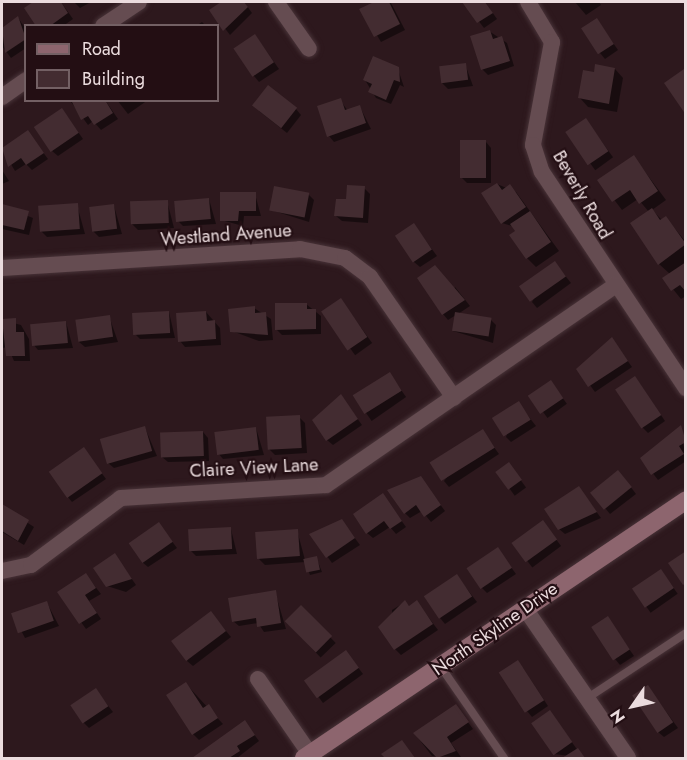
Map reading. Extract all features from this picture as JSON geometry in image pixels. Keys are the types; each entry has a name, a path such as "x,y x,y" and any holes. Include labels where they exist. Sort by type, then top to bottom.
{"main road":[{"name":"North Skyline Drive","path":"307,756 441,668 524,607 686,500"}],"street":[{"path":"106,24 139,2"},
{"path":"276,2 309,49"},
{"name":"Beverly Road","path":"528,2 552,42 533,145 542,172 615,286 686,388"},
{"path":"2,97 24,81"},
{"name":"Westland Avenue","path":"2,268 300,249 345,258 370,277 454,398"},
{"name":"Claire View Lane","path":"2,571 31,565 121,498 326,485 615,286"},
{"path":"524,607 628,759"},
{"path":"258,679 307,756"}],"lane":[{"path":"586,699 686,633"},
{"path":"441,668 504,759"}],"building":[{"path":"33,2 61,2 68,13 53,24 35,24 24,8"},
{"path":"221,2 244,2 248,7 223,31 209,10"},
{"path":"374,2 389,2 400,24 374,37 359,9"},
{"path":"462,2 485,2 493,13 477,23"},
{"path":"18,16 24,40 5,53 2,28"},
{"path":"597,18 614,44 598,54 581,28"},
{"path":"490,30 493,39 502,36 510,61 481,70 470,36"},
{"path":"255,34 274,62 252,77 233,49"},
{"path":"373,56 399,67 400,82 394,80 386,100 368,92 372,84 363,80"},
{"path":"466,63 468,80 441,83 439,66"},
{"path":"595,64 615,68 609,104 578,98 583,70 594,72"},
{"path":"684,69 686,71 686,115 664,83"},
{"path":"268,85 297,108 281,128 252,105"},
{"path":"341,98 345,110 360,105 366,123 327,137 317,106"},
{"path":"72,102 106,102 113,113 94,125 88,116 81,120"},
{"path":"62,108 79,133 51,152 34,127"},
{"path":"586,118 608,151 588,165 565,132"},
{"path":"28,130 44,153 26,165 21,158 8,167 2,148"},
{"path":"460,140 486,140 486,178 460,178"},
{"path":"634,155 658,191 639,204 630,190 612,202 597,180"},
{"path":"497,183 502,190 510,184 526,207 501,224 481,193"},
{"path":"347,185 365,186 363,218 334,216 336,199 346,199"},
{"path":"274,186 309,193 305,217 269,211"},
{"path":"220,192 256,192 256,211 239,211 238,221 220,221"},
{"path":"209,198 211,219 176,222 174,201"},
{"path":"168,200 169,223 131,224 130,201"},
{"path":"78,203 80,229 40,232 38,206"},
{"path":"2,204 29,211 24,230 2,225"},
{"path":"114,204 117,229 92,232 89,207"},
{"path":"652,208 660,220 666,216 686,244 658,265 630,223"},
{"path":"530,211 551,242 526,259 509,235 515,231 510,224"},
{"path":"414,223 432,250 413,262 395,236"},
{"path":"555,261 566,277 530,302 519,286"},
{"path":"686,262 686,292 680,285 671,291 662,278"},
{"path":"435,265 465,300 442,315 417,278"},
{"path":"341,298 367,337 347,350 321,311"},
{"path":"275,303 307,303 307,309 316,309 316,329 275,330"},
{"path":"255,306 255,313 266,312 268,335 230,332 228,309"},
{"path":"169,311 170,333 133,335 132,313"},
{"path":"206,311 207,321 215,320 216,339 178,342 176,313"},
{"path":"455,312 492,318 489,337 452,331"},
{"path":"110,315 113,337 78,342 75,320"},
{"path":"16,318 16,332 24,332 25,356 6,356 2,319"},
{"path":"66,321 68,343 32,346 30,324"},
{"path":"612,337 628,361 588,387 576,369"},
{"path":"390,372 402,391 364,414 353,395"},
{"path":"635,376 661,415 641,428 615,389"},
{"path":"551,380 563,398 540,414 528,396"},
{"path":"341,394 358,419 326,441 312,420"},
{"path":"519,401 531,420 504,437 492,418"},
{"path":"300,415 302,448 268,450 266,417"},
{"path":"681,425 686,442 679,446 684,454 651,475 640,458"},
{"path":"145,426 152,451 107,464 100,439"},
{"path":"256,427 259,450 217,455 214,432"},
{"path":"483,429 495,448 441,481 430,462"},
{"path":"203,431 204,456 161,457 160,433"},
{"path":"84,447 102,473 67,498 49,472"},
{"path":"509,462 522,480 508,490 495,472"},
{"path":"618,470 632,487 604,510 590,493"},
{"path":"421,476 441,505 424,517 416,505 404,514 387,490"},
{"path":"579,486 597,512 558,530 544,509"},
{"path":"383,493 402,521 390,529 384,521 366,534 353,514"},
{"path":"2,504 29,520 18,541 2,531"},
{"path":"342,519 355,538 326,558 309,534"},
{"path":"543,520 557,539 526,562 511,543"},
{"path":"159,522 173,542 142,563 129,543"},
{"path":"231,527 232,549 189,551 188,529"},
{"path":"298,529 300,556 257,559 255,532"},
{"path":"498,547 512,568 480,589 466,568"},
{"path":"686,551 686,583 683,585 668,563"},
{"path":"115,553 132,579 106,587 93,568"},
{"path":"317,556 320,570 306,573 303,559"},
{"path":"661,569 674,588 645,608 632,589"},
{"path":"86,573 96,588 85,595 97,613 79,624 57,592"},
{"path":"457,574 472,596 439,619 424,596"},
{"path":"276,590 281,623 257,627 256,618 232,622 228,598"},
{"path":"405,600 409,606 417,600 433,624 394,650 378,627"},
{"path":"47,601 54,621 18,633 11,613"},
{"path":"301,605 332,636 316,652 285,621"},
{"path":"211,611 226,631 186,661 171,641"},
{"path":"608,616 630,650 613,660 591,627"},
{"path":"346,650 359,668 317,698 304,681"},
{"path":"518,660 544,700 525,713 499,673"},
{"path":"186,682 203,708 209,704 218,718 192,735 166,695"},
{"path":"648,685 673,722 657,733 632,696"},
{"path":"96,688 108,706 83,724 70,705"},
{"path":"456,704 469,722 447,737 456,751 437,758 413,733"},
{"path":"550,710 572,742 554,755 531,723"},
{"path":"245,720 255,735 237,746 240,751 229,758 192,758"},
{"path":"402,740 415,758 385,758 381,754"},
{"path":"578,748 585,758 562,758"}]}
